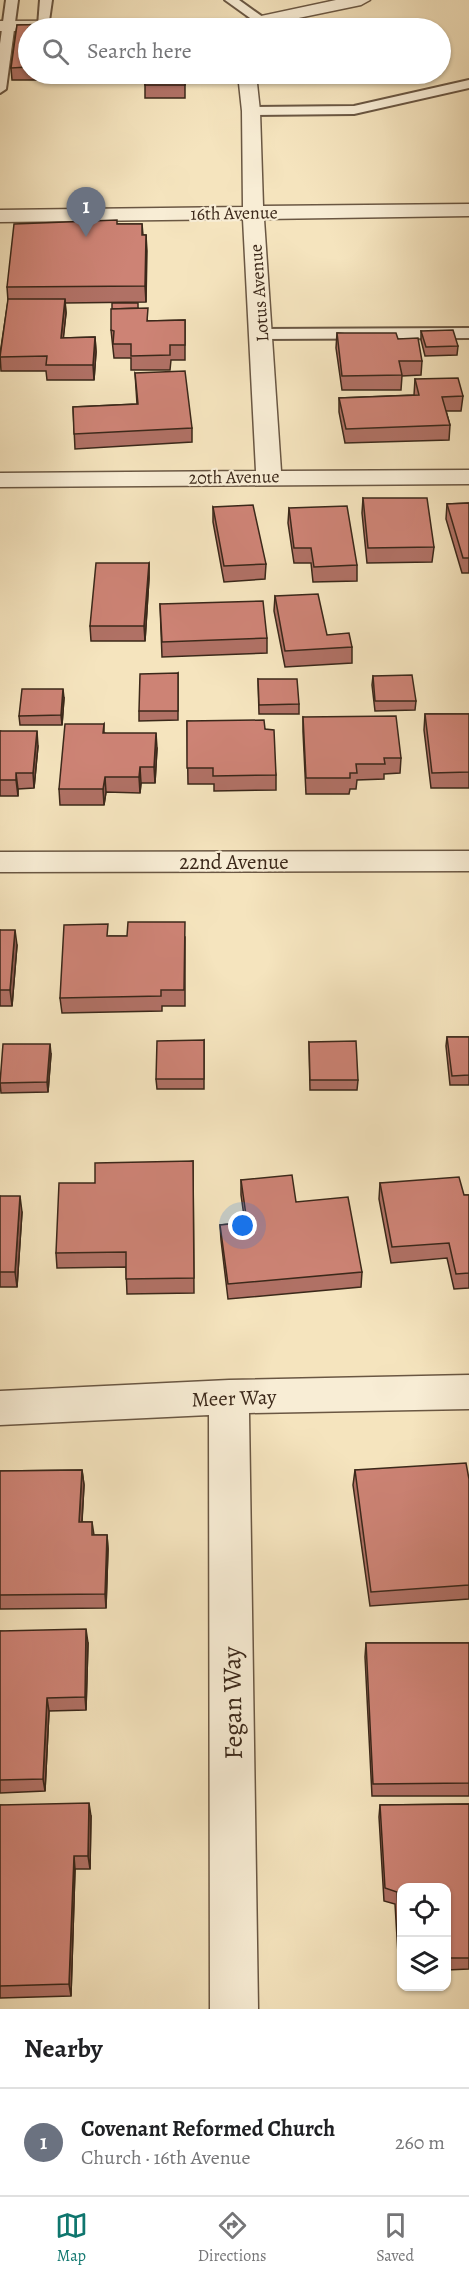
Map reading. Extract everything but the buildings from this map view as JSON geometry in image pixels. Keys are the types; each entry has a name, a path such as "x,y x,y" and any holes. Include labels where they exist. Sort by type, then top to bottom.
{"street":[{"path":"271,18 361,0"},
{"name":"Lotus Avenue","path":"248,84 251,111 253,213 269,477"},
{"name":"16th Avenue","path":"0,216 183,219 253,213 469,210"},
{"name":"20th Avenue","path":"0,480 469,477"},
{"name":"22nd Avenue","path":"0,862 469,861"},
{"name":"Meer Way","path":"0,1408 229,1397 469,1392"},
{"name":"Fegan Way","path":"229,1397 234,2009"}],"lane":[{"path":"0,89 5,26 12,0"},
{"path":"45,18 46,0"},
{"path":"231,0 258,18"},
{"path":"251,111 354,110 469,84"},
{"path":"261,334 469,333"}],"place":[{"name":"Covenant Reformed Church","path":"86,237"}]}
